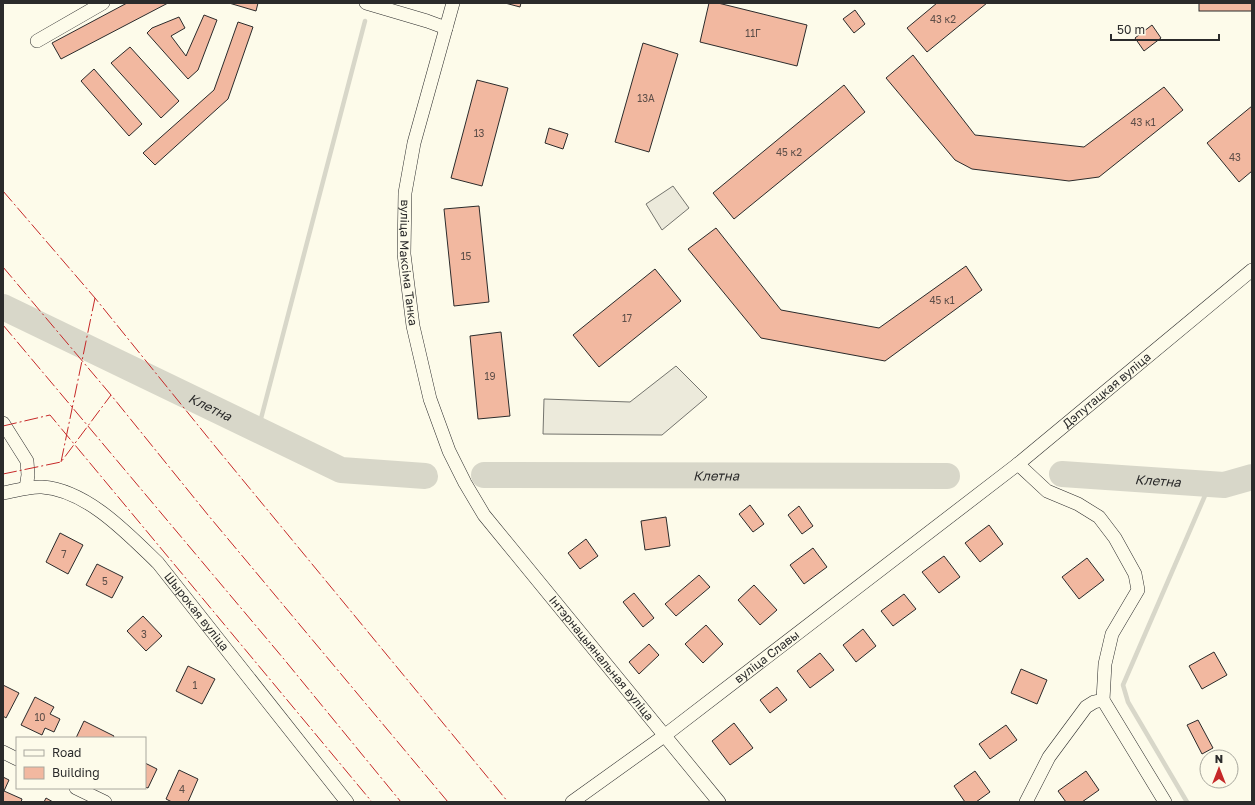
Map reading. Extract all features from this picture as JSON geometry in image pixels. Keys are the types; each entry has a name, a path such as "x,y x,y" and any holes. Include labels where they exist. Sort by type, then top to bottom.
{"street":[{"path":"36,41 103,3"},
{"path":"366,3 446,28"},
{"name":"вуліца Максіма Танка","path":"453,3 414,144 405,193 404,254 413,326 430,399 449,451 465,483 484,515"},
{"name":"Дэпутацкая вуліца","path":"960,509 1018,464 1252,270"},
{"path":"3,423 27,461 28,475 26,488"},
{"path":"1018,464 1047,491 1078,504 1099,517 1115,538 1135,574 1138,590 1112,634 1104,664 1103,700 1165,802"},
{"name":"Шырокая вуліца","path":"3,494 26,488 42,487 63,491 88,503 123,529 158,563 347,802"},
{"name":"вуліца Славы","path":"572,802 664,736 960,509"},
{"name":"Інтэрнацыянальная вуліца","path":"484,515 719,802"},
{"path":"1026,802 1049,757 1086,707 1094,702 1103,700"},
{"path":"3,752 16,758"},
{"path":"78,789 105,802"}],"shaded area":[{"path":"673,186 689,208 662,230 646,204"},
{"path":"676,366 707,397 662,435 543,434 544,399 630,402"}],"building":[{"path":"127,3 168,3 61,59 52,43"},
{"path":"229,3 258,3 256,11"},
{"path":"505,3 521,3 520,7"},
{"path":"709,3 718,3 807,25 797,66 700,42"},
{"path":"937,3 987,3 927,52 907,28"},
{"path":"1199,3 1252,3 1252,11 1199,11"},
{"path":"855,10 865,24 854,33 843,19"},
{"path":"204,15 217,20 198,70 188,79 147,33 152,28 179,17 185,28 171,36 186,56"},
{"path":"238,22 253,27 228,99 155,165 143,153 214,90"},
{"path":"1152,25 1161,38 1144,51 1135,38"},
{"path":"643,43 678,54 649,152 615,142"},
{"path":"130,47 179,101 161,118 111,63"},
{"path":"913,55 975,135 1084,147 1164,87 1183,110 1099,177 1069,181 972,169 955,160 886,78"},
{"path":"94,69 142,124 129,136 81,81"},
{"path":"477,80 508,88 482,186 451,178"},
{"path":"844,85 865,112 734,219 713,193"},
{"path":"1252,106 1252,171 1239,182 1207,143"},
{"path":"549,128 568,134 563,149 545,143"},
{"path":"479,206 489,302 454,306 444,209"},
{"path":"716,228 781,310 879,328 966,266 982,290 885,361 761,338 688,249"},
{"path":"655,269 681,301 599,367 573,335"},
{"path":"501,332 510,416 478,419 470,336"},
{"path":"750,505 764,524 753,532 739,514"},
{"path":"799,506 813,526 802,534 788,515"},
{"path":"666,517 670,546 645,550 641,521"},
{"path":"989,525 1003,544 980,562 965,543"},
{"path":"60,533 83,545 68,574 46,562"},
{"path":"586,539 598,556 580,569 568,553"},
{"path":"813,548 827,567 804,584 790,565"},
{"path":"944,556 960,577 939,593 922,572"},
{"path":"1087,558 1104,580 1079,599 1062,577"},
{"path":"97,564 123,577 112,598 86,585"},
{"path":"699,575 710,587 676,616 665,604"},
{"path":"754,585 777,610 760,625 738,600"},
{"path":"634,593 654,618 643,627 623,602"},
{"path":"904,594 916,609 893,626 881,611"},
{"path":"143,616 162,636 146,651 127,631"},
{"path":"706,625 723,644 703,663 685,644"},
{"path":"863,629 876,646 856,662 843,645"},
{"path":"649,644 659,655 639,674 629,662"},
{"path":"1214,652 1227,675 1202,689 1189,666"},
{"path":"820,653 834,670 810,688 797,671"},
{"path":"188,666 215,679 202,704 176,691"},
{"path":"1021,669 1047,680 1037,704 1011,693"},
{"path":"3,685 19,693 6,718 3,716"},
{"path":"777,687 787,700 770,713 760,700"},
{"path":"35,697 54,707 50,714 60,719 54,732 45,728 42,735 21,725"},
{"path":"1198,720 1213,748 1199,749 1187,725"},
{"path":"84,721 114,736 114,737 76,737"},
{"path":"734,723 753,748 730,765 712,741"},
{"path":"1006,725 1017,740 990,759 979,744"},
{"path":"146,764 157,769 148,788 146,787"},
{"path":"179,770 198,779 188,802 172,802 166,799"},
{"path":"975,771 990,792 976,802 965,802 954,786"},
{"path":"1086,771 1099,790 1082,802 1066,802 1058,791"},
{"path":"3,777 9,780 4,791 22,799 21,802 3,802"},
{"path":"46,798 53,802 44,802"}],"waterway":[{"path":"258,430 365,21"},
{"name":"Клетна","path":"3,307 341,470 425,476"},
{"name":"Клетна","path":"1062,474 1224,485 1252,477"},
{"name":"Клетна","path":"484,475 947,476"},
{"path":"1187,802 1128,702 1123,685 1210,484"}],"power":[{"path":"3,191 95,298 508,802"},
{"path":"3,267 448,802"},
{"path":"61,462 95,298"},
{"path":"3,325 283,658 401,802"},
{"path":"3,474 61,462 111,395"},
{"path":"3,426 50,415 372,802"}]}
